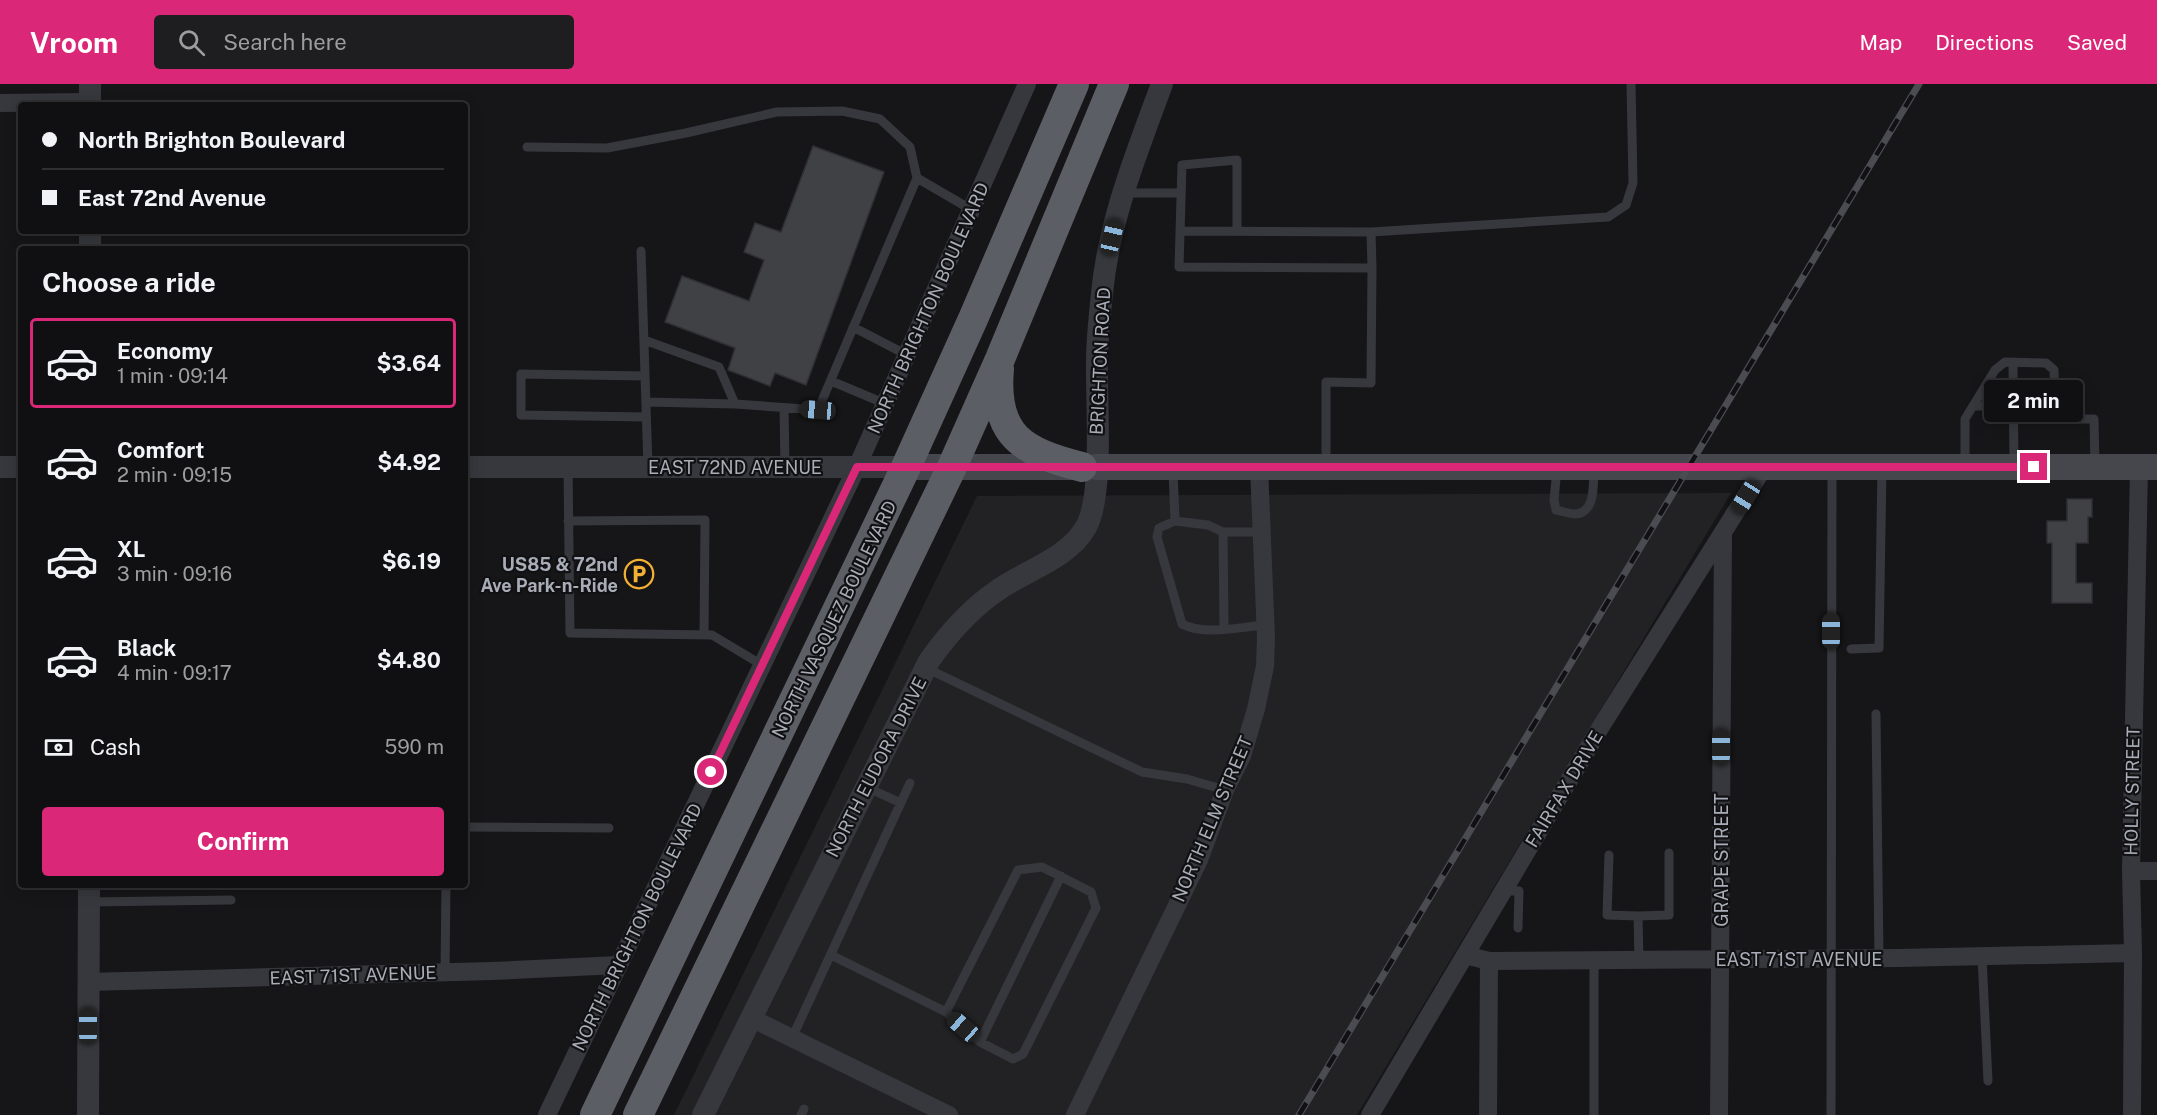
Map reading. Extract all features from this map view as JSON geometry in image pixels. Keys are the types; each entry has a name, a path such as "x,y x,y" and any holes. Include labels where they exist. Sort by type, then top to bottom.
{"highway":[{"name":"NORTH VASQUEZ BOULEVARD","path":"595,1115 906,467 978,308 1074,84"},
{"path":"638,1115 951,467 1000,359 1114,84"},
{"path":"1000,359 998,401 1001,415 1008,428 1018,439 1041,455 1089,467"}],"main road":[{"name":"EAST 72ND AVENUE","path":"906,467 2148,467"}],"street":[{"name":"NORTH BRIGHTON BOULEVARD","path":"547,1115 857,467 1027,84"},
{"name":"BRIGHTON ROAD","path":"1089,467 1102,290 1112,237 1122,193 1162,84"},
{"path":"0,103 90,97"},
{"path":"0,467 18,467"},
{"name":"EAST 72ND AVENUE","path":"468,467 906,467"},
{"name":"NORTH EUDORA DRIVE","path":"708,1113 751,1018 926,668 943,642 969,613 997,591 1062,552 1084,531 1094,505 1089,467"},
{"name":"NORTH ELM STREET","path":"1075,1115 1198,860 1225,790 1242,756 1256,709 1265,666 1260,467"},
{"name":"FAIRFAX DRIVE","path":"1370,1115 1600,728 1764,467"},
{"name":"HOLLY STREET","path":"2132,1115 2131,871 2148,467"},
{"name":"GRAPE STREET","path":"1719,1115 1723,534"},
{"path":"2131,871 2157,871"},
{"path":"88,1115 89,893"},
{"name":"EAST 71ST AVENUE","path":"1466,956 1489,961 1720,960 2133,953"},
{"path":"1488,1115 1489,961"},
{"name":"EAST 71ST AVENUE","path":"88,982 618,965"},
{"path":"751,1018 949,1115"}],"lane":[{"path":"1180,231 1371,232 1608,217 1626,205 1633,183 1631,84"},
{"path":"527,147 607,148 777,112 842,111 880,119 910,147 917,177 818,410 735,404 646,402"},
{"path":"1237,230 1237,160 1182,165 1179,267 1372,268"},
{"path":"917,177 972,210"},
{"path":"1122,193 1181,193"},
{"path":"1326,467 1326,382 1371,383 1371,232"},
{"path":"641,251 648,467"},
{"path":"854,327 907,355"},
{"path":"644,340 719,367 735,404"},
{"path":"1965,467 1965,419 1995,370 2005,362 2046,363 2054,370 2055,406 2067,419 2094,419 2095,467"},
{"path":"2013,362 2014,467"},
{"path":"645,376 521,374 520,415 646,417"},
{"path":"831,381 886,404"},
{"path":"1973,406 2055,406"},
{"path":"784,408 785,467"},
{"path":"1558,466 1554,500 1556,510 1576,514 1591,505 1595,466"},
{"path":"568,467 570,633 712,635 762,665"},
{"path":"1831,1115 1832,467"},
{"path":"1851,649 1879,648 1882,467"},
{"path":"1173,468 1174,521"},
{"path":"568,521 705,520 704,635"},
{"path":"1263,532 1223,532 1208,525 1174,521 1159,528 1157,537 1182,624 1189,628 1203,630 1265,625"},
{"path":"1223,532 1224,628"},
{"path":"926,668 1142,772 1187,779 1225,790"},
{"path":"1876,714 1879,958"},
{"path":"792,1038 910,783"},
{"path":"866,787 901,803"},
{"path":"468,828 609,828"},
{"path":"1609,855 1607,915 1670,915 1669,853"},
{"path":"831,955 946,1012 980,1042 1013,1059 1023,1054 1096,908 1091,892 1042,867 1018,870 946,1012"},
{"path":"980,1042 1060,876"},
{"path":"445,972 446,888"},
{"path":"1504,891 1519,891 1518,928"},
{"path":"89,893 231,900"},
{"path":"1638,916 1639,960"},
{"path":"1982,957 1988,1081"},
{"path":"1594,960 1594,1115"}],"shaded area":[{"path":"1731,493 1357,1115 674,1115 977,496"}],"building":[{"path":"813,146 884,172 806,385 775,373 770,386 728,370 735,348 665,322 682,276 749,301 764,260 744,252 755,223 781,232"},
{"path":"2067,499 2092,499 2092,517 2088,517 2088,543 2076,543 2076,583 2092,583 2092,603 2052,603 2052,543 2047,543 2047,521 2067,521"}],"railway":[{"path":"1299,1115 1919,84"}],"place":[{"name":"US85 & 72nd Ave Park-n-Ride","path":"639,574"}],"route":[{"path":"711,772 857,467 2034,467"}]}
